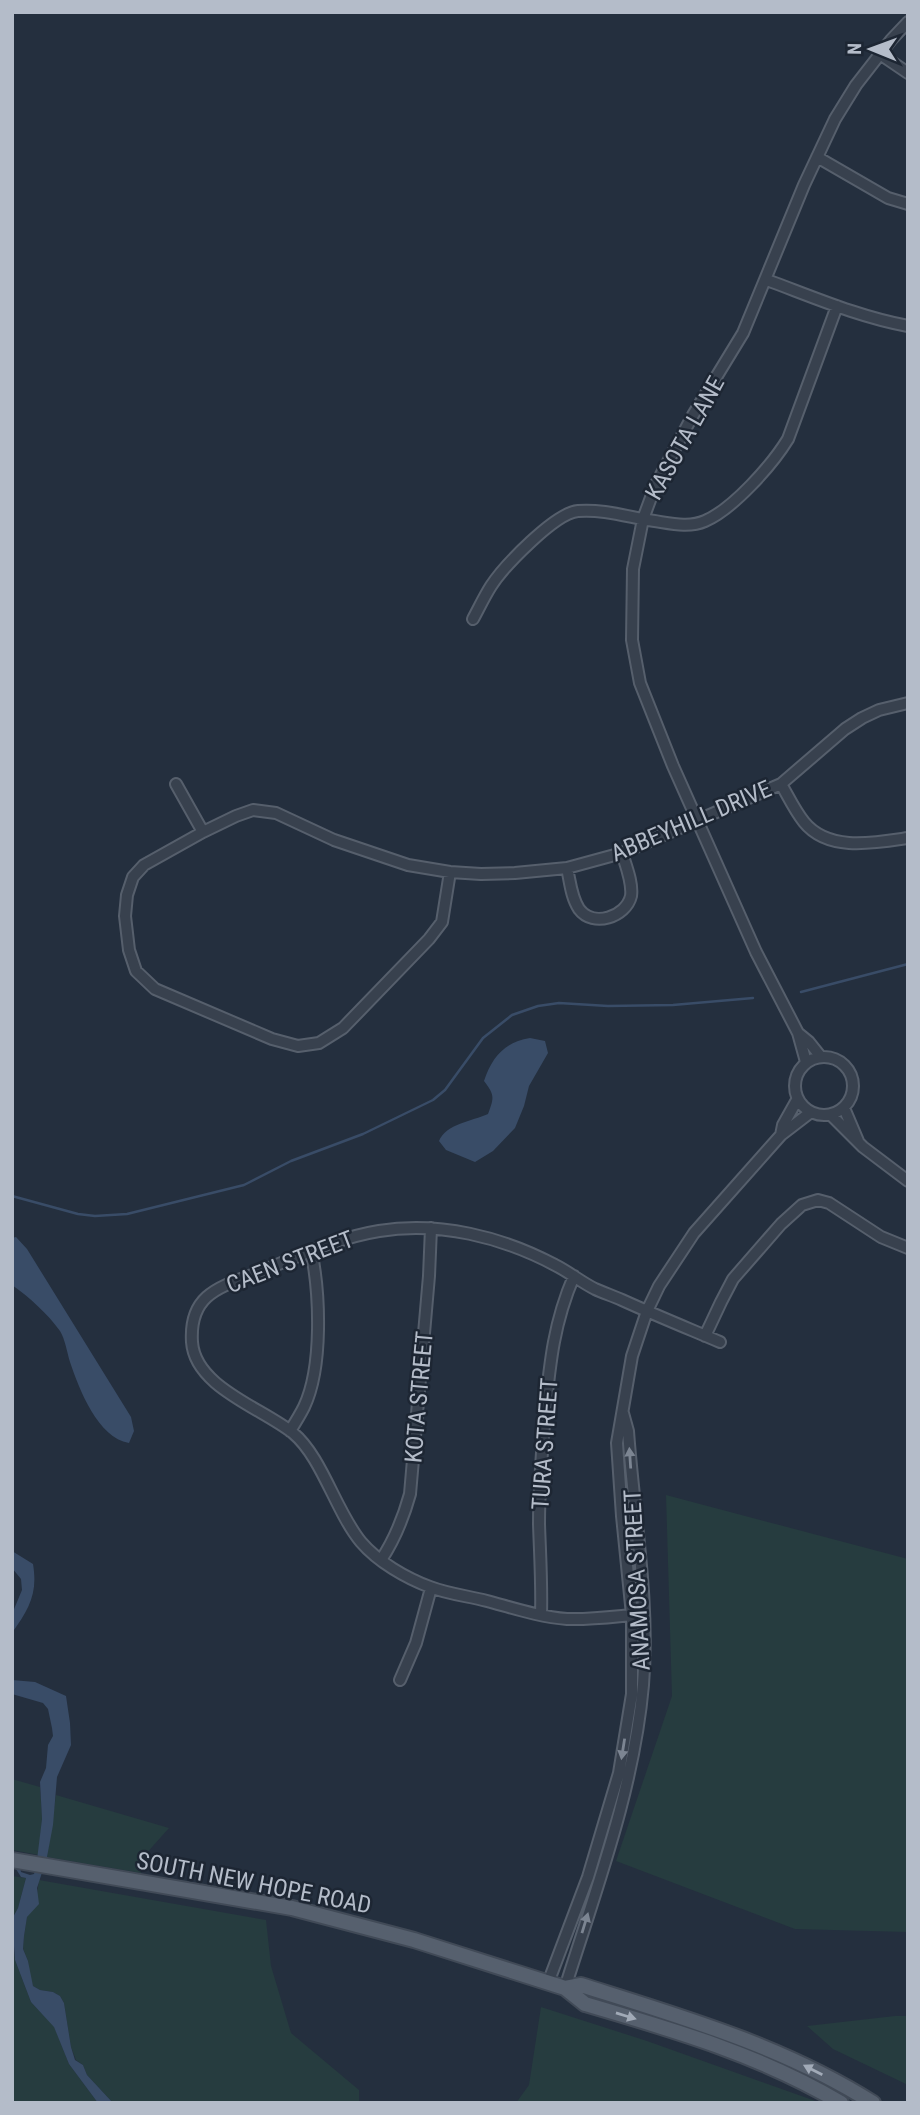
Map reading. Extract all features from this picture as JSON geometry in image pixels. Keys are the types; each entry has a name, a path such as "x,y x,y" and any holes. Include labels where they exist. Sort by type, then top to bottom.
{"main road":[{"name":"SOUTH NEW HOPE ROAD","path":"12,1860 292,1908 414,1940 565,1988 585,2004 743,2053 841,2103"},
{"name":"SOUTH NEW HOPE ROAD","path":"565,1988 581,1985 711,2026 779,2052 873,2103"}],"street":[{"name":"KASOTA LANE","path":"806,1062 798,1033 756,952 697,822 640,683 632,640 633,569 643,519 656,484 693,415 743,333 835,119 856,85 908,22"},
{"path":"880,54 908,73"},
{"path":"817,157 888,198 908,204"},
{"path":"767,280 885,322 908,326"},
{"path":"473,620 493,584 540,532 555,520 576,511 596,511 686,525 705,521 735,499 777,457 788,439 837,306"},
{"name":"ABBEYHILL DRIVE","path":"450,872 442,922 429,939 343,1028 319,1043 298,1046 272,1039 155,989 136,971 129,950 125,916 127,895 133,877 144,865 203,832 253,810 276,813 334,840 408,865 450,872 515,873 567,868 622,853 781,784 845,729 862,718 879,710 908,703"},
{"path":"176,784 203,832"},
{"path":"781,784 802,821 820,836 832,841 850,843 908,838"},
{"path":"567,868 574,900 581,912 604,919 617,915 626,906 631,894 622,853"},
{"name":"KASOTA LANE","path":"798,1033 810,1042 821,1057 836,1059 848,1069 852,1094 845,1108 858,1141"},
{"path":"821,1057 812,1058 797,1073 797,1100 800,1106 811,1112 831,1115 845,1108"},
{"name":"ANAMOSA STREET","path":"781,1135 783,1125 797,1100"},
{"name":"ANAMOSA STREET","path":"565,1988 616,1823 634,1754 643,1685 638,1615 622,1516 617,1443 632,1356 647,1311 694,1233 781,1135 811,1112"},
{"name":"KASOTA LANE","path":"831,1115 850,1136 908,1181"},
{"path":"705,1336 733,1279 781,1224 802,1205 818,1200 829,1203 881,1237 908,1248"},
{"name":"CAEN STREET","path":"638,1615 568,1619 541,1615 431,1588 404,1576 361,1543 307,1448 290,1431 222,1388 206,1374 195,1358 192,1345 192,1328 197,1309 204,1297 222,1286 311,1250 380,1230 431,1228 488,1238 521,1248 597,1290 720,1342"},
{"name":"KOTA STREET","path":"381,1560 404,1517 410,1494 431,1228"},
{"path":"290,1431 304,1406 312,1383 319,1303 311,1250"},
{"name":"TURA STREET","path":"541,1615 540,1468 546,1404 556,1329 574,1276"},
{"path":"400,1680 416,1643 431,1588"},
{"name":"ANAMOSA STREET","path":"548,1983 588,1877 619,1773 632,1694 638,1615"}],"green space":[{"path":"666,1495 908,1559 908,1932 795,1929 616,1861 672,1696"},
{"path":"12,1779 40,1787 42,1819 39,1855 12,1850"},
{"path":"56,1795 169,1828 144,1856 141,1873 47,1857"},
{"path":"12,1876 26,1878 18,1908 12,1919"},
{"path":"39,1880 266,1920 271,1966 291,2033 359,2090 359,2103 113,2103 76,2060 71,2047 64,2003 60,1996 33,1986 30,1977 23,1949 24,1936"},
{"path":"12,1937 15,1960 31,2002 54,2026 69,2064 98,2103 12,2103"},
{"path":"541,2007 647,2041 821,2103 516,2103 529,2085"},
{"path":"908,2016 908,2085 833,2049 807,2026"}],"water":[{"path":"530,1038 545,1041 548,1053 529,1086 515,1128 493,1151 475,1162 446,1150 439,1141 442,1135 460,1124 488,1114 492,1097 484,1081 495,1058 513,1043"},
{"path":"16,1237 27,1249 131,1417 134,1431 129,1443 108,1432 99,1422 79,1385 60,1331 38,1306 12,1285 12,1238"},
{"path":"12,1551 33,1564 34,1584 31,1601 12,1633 12,1614 22,1590 21,1579 12,1568"},
{"path":"12,1680 35,1682 66,1696 71,1745 57,1777 53,1825 37,1888 39,1904 27,1917 23,1949 33,1986 53,1992 60,1996 64,2003 75,2060 83,2065 87,2075 113,2103 98,2103 69,2064 54,2027 31,2002 15,1960 12,1919 18,1908 26,1878 21,1877 16,1869 20,1867 21,1872 30,1875 34,1874 36,1868 42,1819 40,1782 46,1768 48,1745 53,1736 48,1709 43,1703 12,1694"}],"waterway":[{"path":"801,992 908,964"},
{"path":"12,1196 95,1216 127,1214 244,1185 291,1161 363,1134 433,1100 445,1090 483,1038 512,1015 538,1006 559,1003 608,1006 673,1005 753,998"}]}
